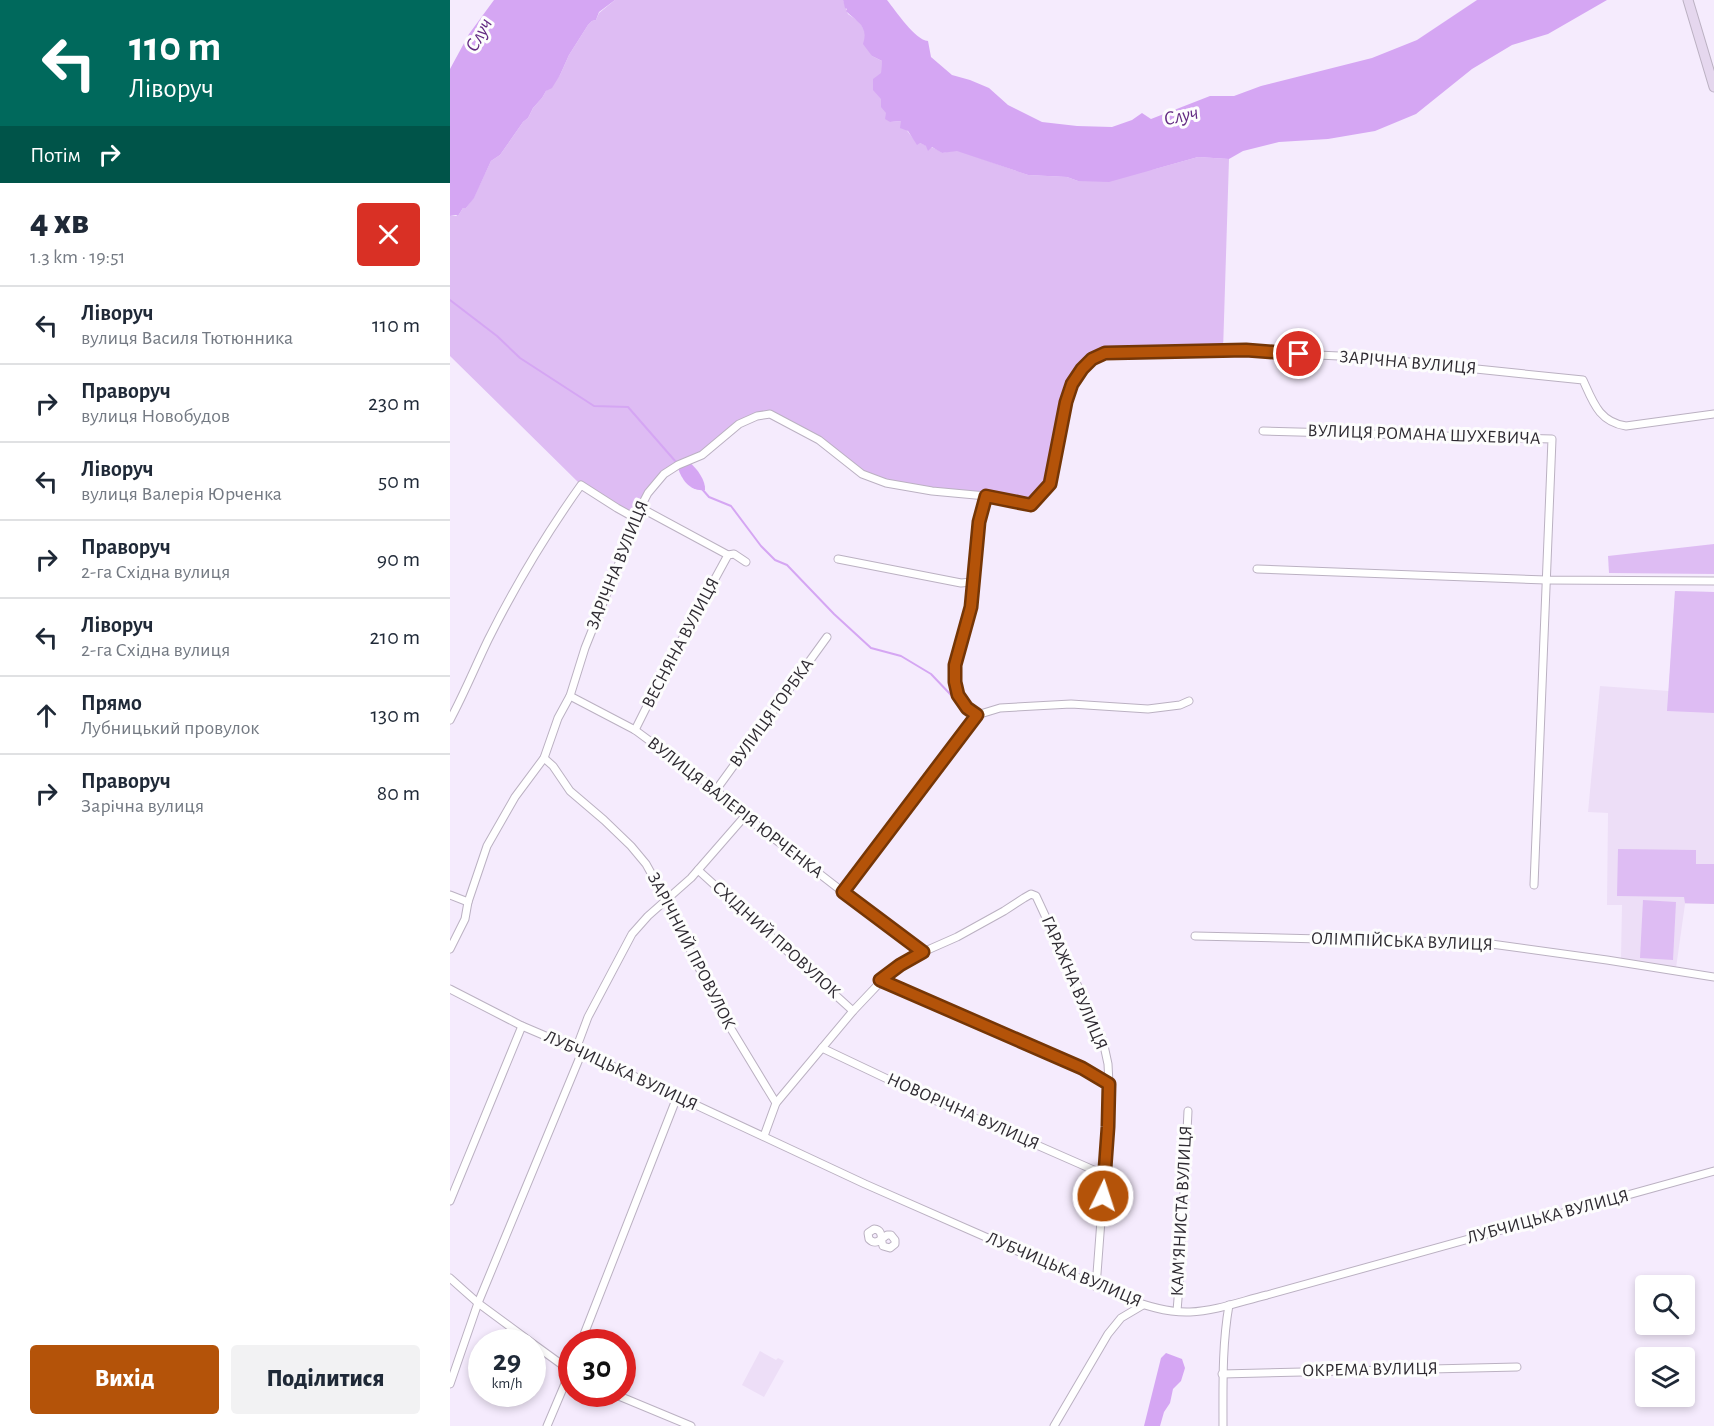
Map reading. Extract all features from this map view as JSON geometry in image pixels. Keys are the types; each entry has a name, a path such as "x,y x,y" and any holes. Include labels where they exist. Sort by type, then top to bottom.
{"main road":[{"path":"1688,0 1714,87"}],"street":[{"name":"ЗАРІЧНА ВУЛИЦЯ","path":"450,949 465,919 468,902 487,846 515,797 544,758 558,718 570,696 585,648 640,508 655,483 664,474 702,455 740,424 756,416 770,414 819,440 862,474 886,483 932,491 986,496 1031,505 1050,484 1066,402 1072,384 1092,359 1105,353 1246,350 1360,357 1583,380 1598,410 1610,422 1617,425 1626,426 1714,414"},
{"name":"ВУЛИЦЯ РОМАНА ШУХЕВИЧА","path":"1263,430 1552,439 1534,885"},
{"path":"450,720 514,593 549,531 581,485 635,518"},
{"path":"977,715 967,708 958,695 955,665 971,607 979,522 986,496"},
{"path":"640,508 728,555 734,555 746,562"},
{"name":"ВЕСНЯНА ВУЛИЦЯ","path":"635,730 728,555"},
{"path":"838,559 961,583 972,582"},
{"path":"1257,569 1546,580 1714,581"},
{"name":"ВУЛИЦЯ ГОРБКА","path":"716,790 828,637"},
{"name":"ВУЛИЦЯ ВАЛЕРІЯ ЮРЧЕНКА","path":"570,696 635,730 716,790 745,816 923,952"},
{"path":"843,892 977,715 1000,708 1071,704 1149,709 1180,705 1189,701"},
{"name":"ЗАРІЧНИЙ ПРОВУЛОК","path":"544,758 553,766 570,791 604,820 646,864 720,1009 776,1103"},
{"path":"450,1384 478,1303 579,1050 588,1017 632,934 698,870 745,816"},
{"name":"СХІДНИЙ ПРОВУЛОК","path":"698,870 853,1011"},
{"name":"ГАРАЖНА ВУЛИЦЯ","path":"923,952 957,937 1031,894 1036,896 1103,1041 1108,1064 1108,1127 1096,1287"},
{"path":"450,895 468,902"},
{"name":"ОЛІМПІЙСЬКА ВУЛИЦЯ","path":"1195,936 1484,943 1714,977"},
{"path":"764,1136 776,1103 853,1011 880,980 923,952"},
{"path":"880,980 1082,1068 1109,1084"},
{"name":"ЛУБЧИЦЬКА ВУЛИЦЯ","path":"450,989 522,1026 579,1050 865,1184 1096,1287 1143,1305 1176,1311 1191,1312 1229,1305 1714,1171"},
{"path":"450,1201 522,1026"},
{"name":"НОВОРІЧНА ВУЛИЦЯ","path":"822,1048 900,1085 1105,1175"},
{"path":"586,1329 677,1097"},
{"name":"КАМ'ЯНИСТА ВУЛИЦЯ","path":"1176,1311 1188,1111"},
{"path":"450,1278 478,1303 513,1329"},
{"path":"1054,1426 1108,1334 1121,1318 1143,1305"},
{"path":"1223,1426 1224,1332 1229,1305"},
{"name":"ОКРЕМА ВУЛИЦЯ","path":"1222,1374 1517,1367"},
{"path":"547,1426 558,1400"},
{"path":"636,1403 691,1426"}],"shaded area":[{"path":"615,0 843,0 848,14 864,29 872,56 882,61 881,98 890,122 901,121 917,141 942,153 957,150 1028,175 1067,177 1078,181 1155,169 1198,157 1229,159 1223,351 1105,353 1092,359 1072,384 1050,484 1031,505 886,483 862,474 819,440 770,414 739,424 702,455 664,474 635,518 581,485 450,356 450,216 458,216 463,208 466,208 474,197 491,161 500,155 560,75 569,55 588,25"},
{"path":"1714,544 1714,574 1609,573 1608,556"},
{"path":"1675,591 1714,592 1714,904 1685,904 1676,968 1621,959 1622,905 1607,905 1608,813 1588,812 1600,686 1669,691"},
{"path":"1675,591 1714,592 1714,713 1667,711"},
{"path":"1618,849 1696,850 1696,864 1714,864 1714,904 1685,903 1684,897 1617,896"},
{"path":"1643,900 1676,902 1673,960 1640,958"},
{"path":"760,1351 776,1360 778,1358 784,1361 764,1397 742,1385"}],"water":[{"name":"Случ","path":"494,0 615,0 599,12 596,20 588,25 552,88 546,91 500,155 491,161 474,198 458,216 450,216 450,69 469,34"},
{"name":"Случ","path":"843,0 887,0 917,36 928,41 931,57 952,75 989,88 1008,105 1042,122 1112,127 1132,120 1142,113 1151,119 1210,96 1234,96 1261,86 1372,58 1417,40 1477,0 1607,0 1548,34 1512,45 1472,69 1416,114 1375,131 1328,139 1279,142 1243,151 1229,159 1198,157 1109,182 1028,175 957,151 942,153 932,147 928,151 926,146 920,143 917,145 908,131 900,128 901,121 890,122 885,119 886,113 881,107 881,99 873,90 873,79 881,73 882,61 872,56 863,44 863,29 846,11"},
{"path":"689,462 700,475 705,490 691,487 682,477 678,468"},
{"path":"1166,1353 1182,1359 1185,1368 1181,1381 1173,1389 1170,1403 1164,1412 1160,1426 1144,1426 1161,1358"}],"waterway":[{"path":"450,300 497,336 520,358 594,406 628,407 676,462"},
{"path":"702,489 709,497 731,506 761,546 775,560 787,565 834,614 871,648 901,656 931,674 951,695"}],"route":[{"path":"1103,1196 1109,1084 1082,1068 880,980 923,952 843,892 977,715 967,708 958,695 955,665 971,607 979,522 986,496 1031,505 1050,484 1066,402 1072,384 1082,369 1092,359 1105,353 1246,350 1299,354"}]}
